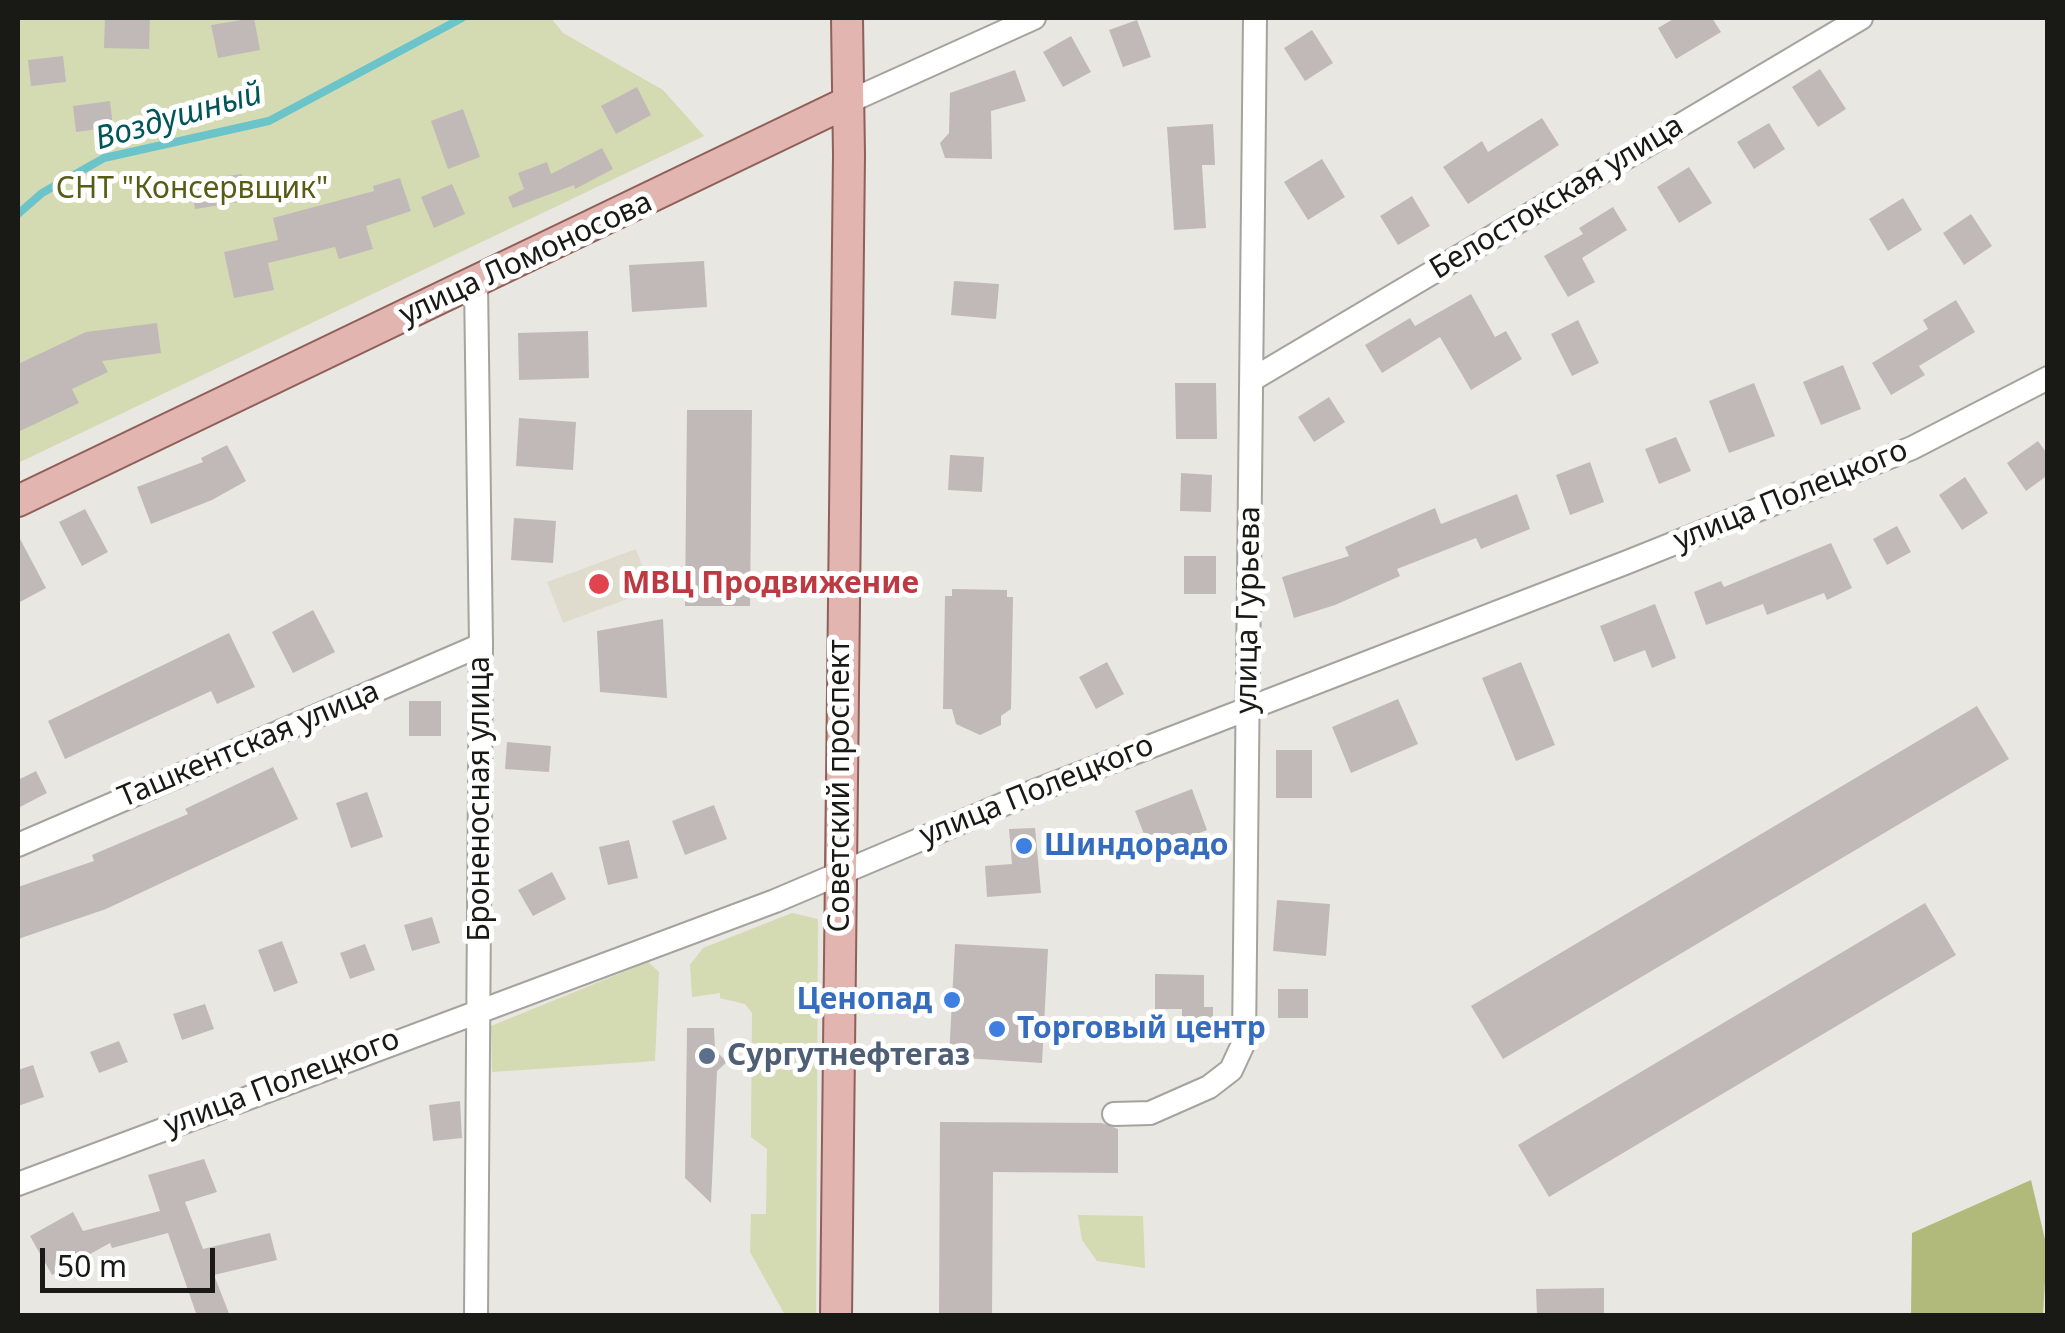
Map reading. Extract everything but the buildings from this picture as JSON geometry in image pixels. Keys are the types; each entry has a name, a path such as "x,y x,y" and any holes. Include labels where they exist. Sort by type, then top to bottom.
{"main road":[{"name":"Советский проспект","path":"836,1316 846,18"},
{"name":"улица Ломоносова","path":"18,501 848,102"}],"street":[{"name":"улица Ломоносова","path":"848,102 1034,18"},
{"name":"улица Гурьева","path":"1114,1114 1150,1114 1209,1086 1231,1070 1244,1042 1255,18"},
{"name":"Белостокская улица","path":"1254,379 1860,18"},
{"name":"Броненосная улица","path":"476,283 481,645 476,1316"},
{"name":"улица Полецкого","path":"18,1184 479,1008 688,934 1246,708 1912,448 2046,382"},
{"name":"Ташкентская улица","path":"18,845 481,645"}],"shaded area":[{"path":"636,549 651,590 563,623 547,582"}],"green space":[{"name":"СНТ \"Консервщик\"","path":"18,18 551,18 563,33 663,90 704,136 18,463"},
{"path":"792,913 818,919 816,1315 785,1315 750,1252 751,1214 766,1214 767,1149 751,1137 752,1013 745,1004 720,998 720,993 692,997 690,965 703,948"},
{"path":"648,962 659,972 655,1061 492,1072 491,1026"},
{"path":"2031,1180 2047,1248 2043,1315 1911,1315 1912,1233"},
{"path":"1078,1215 1143,1216 1145,1268 1097,1261 1082,1240"}],"waterway":[{"name":"Воздушный","path":"18,214 42,193 104,158 269,121 462,18"}],"place":[{"name":"МВЦ Продвижение","path":"599,584"},
{"name":"Шиндорадо","path":"1024,846"},
{"name":"Ценопад","path":"952,1000"},
{"name":"Торговый центр","path":"997,1029"},
{"name":"Сургутнефтегаз","path":"707,1056"}]}
